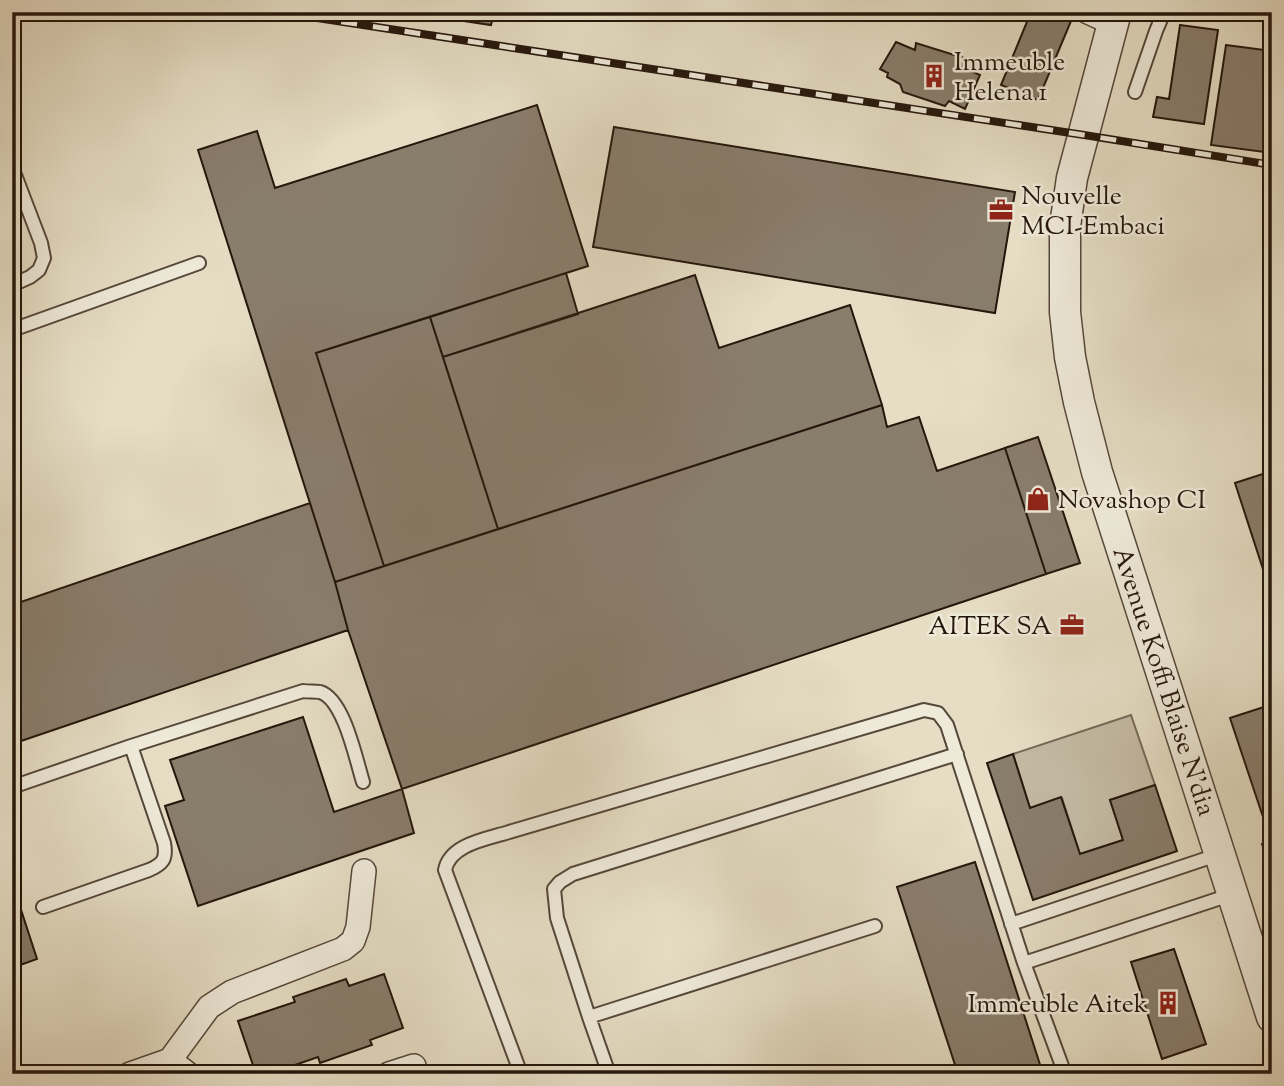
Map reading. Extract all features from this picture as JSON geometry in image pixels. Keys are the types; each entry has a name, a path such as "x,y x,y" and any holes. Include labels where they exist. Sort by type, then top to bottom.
{"street":[{"name":"Avenue Koffi Blaise N'dia","path":"1105,16 1072,178 1065,226 1065,312 1070,357 1097,472 1272,1017"},
{"path":"131,1074 179,1067 209,1007 232,992 343,949 353,941 358,927 364,871"},
{"path":"389,1074 414,1066"}],"lane":[{"path":"1135,92 1164,12"},
{"path":"12,167 41,243 44,258 40,270 12,285"},
{"path":"12,330 199,263"},
{"path":"12,787 303,691 321,692 341,713 363,782"},
{"path":"521,1074 445,870 455,852 509,832 924,710 938,713 947,725 1024,963 1065,1074"},
{"path":"43,907 149,870 163,861 166,853 164,843 131,746"},
{"path":"609,1074 557,918 554,889 559,882 573,874 957,754"},
{"path":"1011,924 1220,854"},
{"path":"1024,963 1233,894"},
{"path":"589,1017 874,926"}],"shaded area":[{"path":"1131,715 1155,785 1110,800 1123,840 1080,854 1062,798 1030,808 1013,754"}],"building":[{"path":"404,12 494,12 491,25"},
{"path":"1031,12 1050,12 1071,21 1038,100 1001,85"},
{"path":"1233,12 1272,12 1272,22"},
{"path":"1180,25 1218,30 1204,124 1153,117 1157,97 1169,99"},
{"name":"Immeuble Helena 1","path":"896,42 915,50 916,43 964,58 964,68 980,75 965,109 949,101 945,106 903,92 900,84 887,77 888,73 880,69"},
{"path":"1226,45 1272,51 1272,153 1211,145"},
{"path":"537,105 588,266 316,353 384,566 335,582 198,150 257,131 275,188"},
{"path":"614,127 1015,192 995,313 593,247"},
{"path":"566,273 578,314 443,357 430,317"},
{"path":"695,275 719,348 850,305 882,405 498,529 443,357"},
{"path":"430,317 498,529 384,566 316,353"},
{"path":"882,405 887,427 919,417 937,471 1005,448 1046,574 402,789 348,630 335,582"},
{"path":"1038,437 1080,563 1046,574 1005,448"},
{"path":"1272,471 1272,597 1235,483"},
{"path":"310,503 348,630 12,744 12,605"},
{"path":"1270,705 1272,873 1262,844 1271,841 1230,718"},
{"path":"303,717 334,812 402,789 414,833 198,906 165,806 184,800 170,760"},
{"path":"1013,754 1030,808 1061,797 1080,854 1123,840 1110,800 1155,785 1177,851 1033,900 987,763"},
{"path":"975,862 1043,1074 958,1074 897,887"},
{"path":"12,882 37,959 12,968"},
{"name":"Immeuble Aitek","path":"1174,949 1206,1044 1162,1059 1131,962"},
{"path":"384,974 403,1028 370,1040 372,1045 320,1063 318,1057 269,1074 256,1074 238,1021 295,1002 293,997 346,979 349,986"}],"railway":[{"path":"278,12 1272,165"}],"place":[{"name":"Immeuble Helena 1","path":"934,76"},
{"name":"Nouvelle MCI-Embaci","path":"1001,210"},
{"name":"Novashop CI","path":"1038,499"},
{"name":"AITEK SA","path":"1072,625"},
{"name":"Immeuble Aitek","path":"1168,1003"}]}
